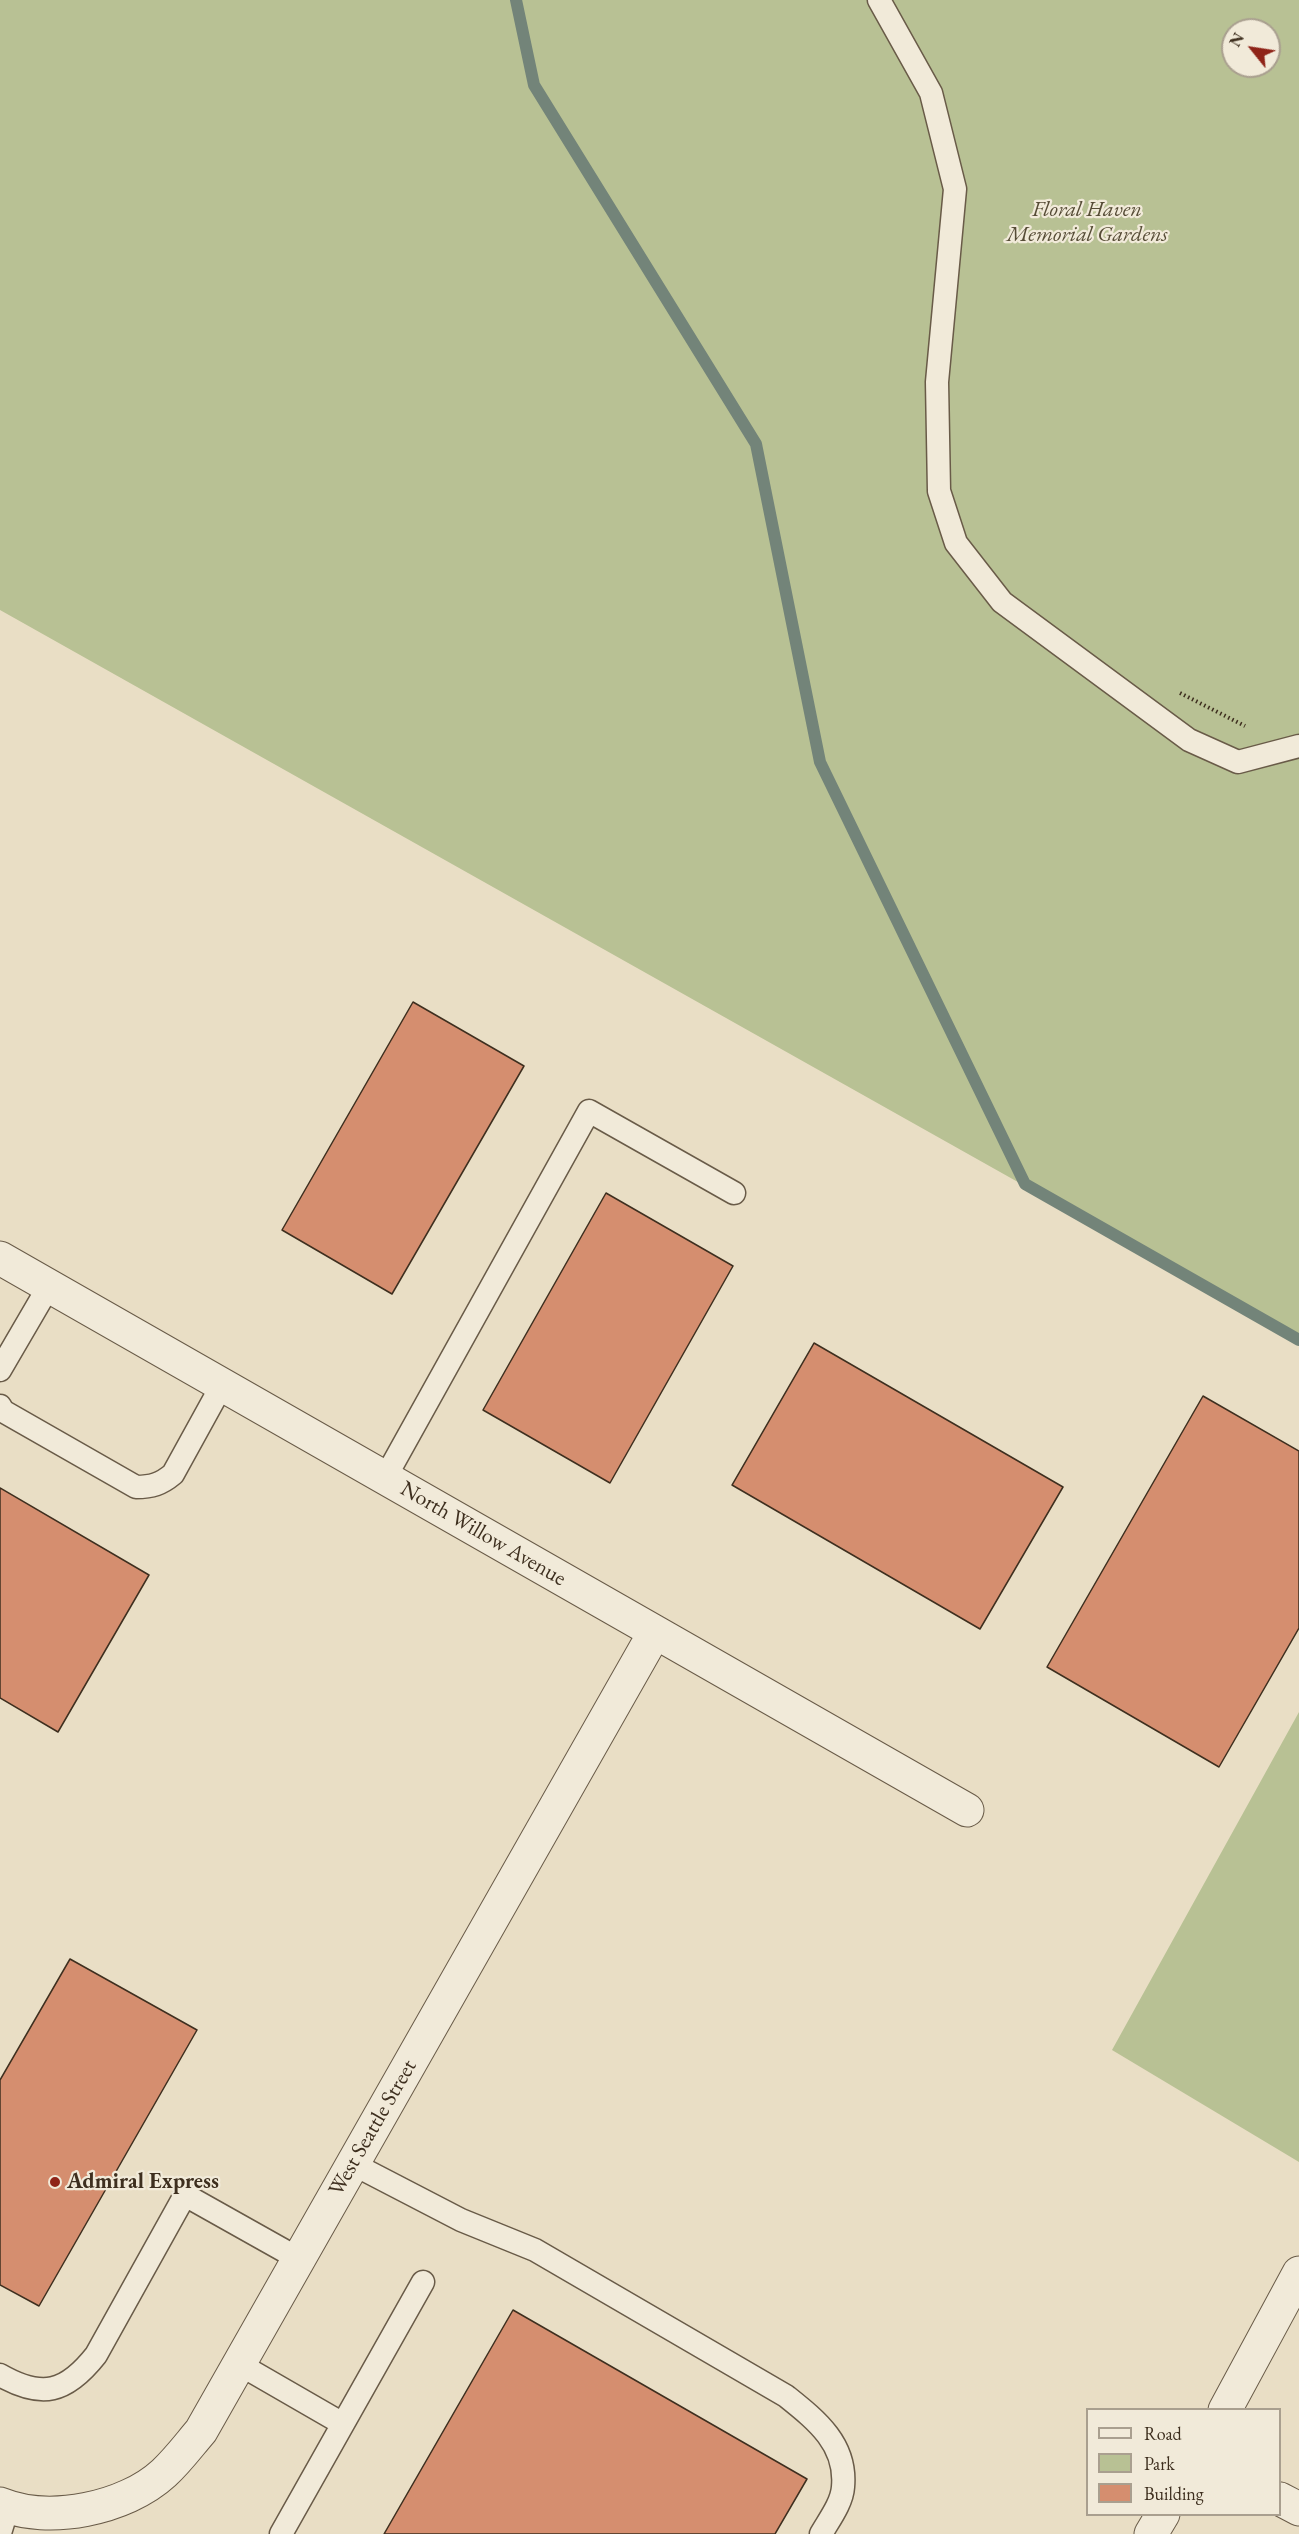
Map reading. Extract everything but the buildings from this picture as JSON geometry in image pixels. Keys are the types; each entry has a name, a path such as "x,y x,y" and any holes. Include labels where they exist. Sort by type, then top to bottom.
{"street":[{"name":"North Willow Avenue","path":"0,1258 967,1810"},
{"name":"West Seattle Street","path":"3,2515 92,2510 137,2491 163,2474 201,2431 655,1632"},
{"path":"1226,2408 1299,2273"},
{"path":"1281,2500 1299,2509"},
{"path":"1151,2534 1162,2516"}],"lane":[{"path":"879,0 931,93 955,189 938,382 939,491 956,543 1002,602 1189,740 1238,762 1299,746"},
{"path":"385,1478 589,1112 734,1193"},
{"path":"0,1370 49,1286"},
{"path":"0,1406 3,1411 136,1487 151,1487 163,1483 173,1474 222,1385"},
{"path":"353,2164 461,2220 535,2250 786,2396 822,2425 840,2454 844,2488 821,2534"},
{"path":"0,2375 31,2390 52,2389 82,2373 96,2355 185,2195 299,2259"},
{"path":"282,2534 423,2282"},
{"path":"238,2364 343,2424"}],"green space":[{"name":"Floral Haven Memorial Gardens","path":"0,0 1299,0 1299,1340 0,610"},
{"path":"1299,1712 1299,2162 1112,2050"}],"waterway":[{"path":"516,0 534,85 756,444 820,762 1025,1184 1299,1340"}],"place":[{"name":"Admiral Express","path":"55,2182"}]}
